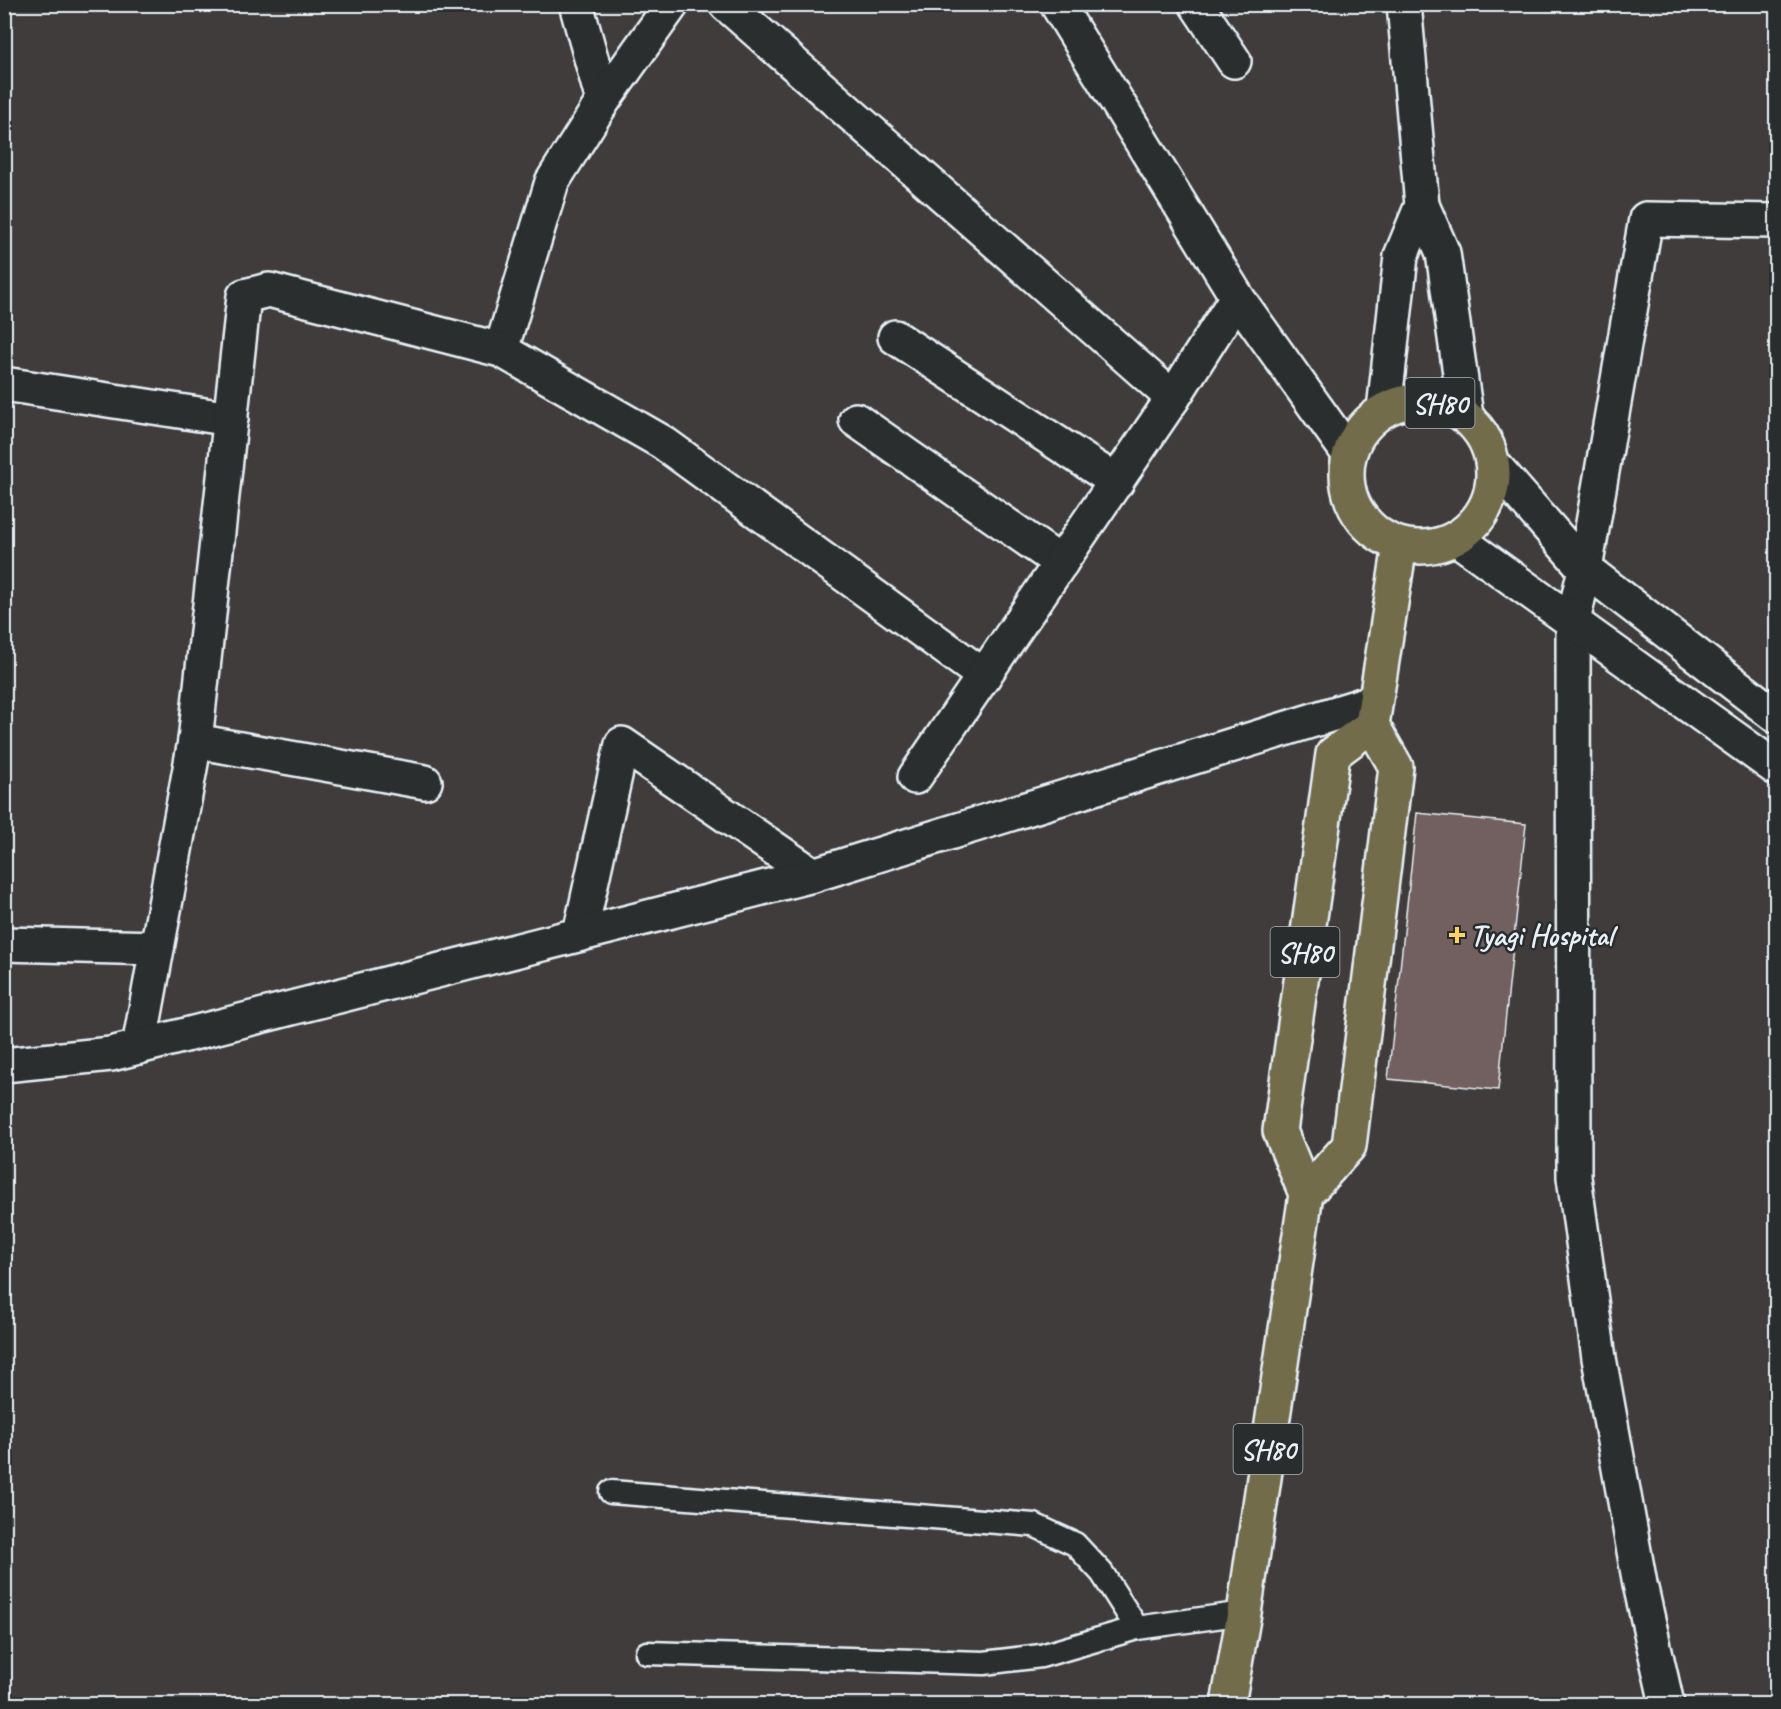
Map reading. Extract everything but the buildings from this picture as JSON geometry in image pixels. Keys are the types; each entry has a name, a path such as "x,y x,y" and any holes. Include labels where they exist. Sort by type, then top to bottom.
{"main road":[{"name":"SH80","path":"1412,400 1441,403 1466,416 1485,438 1494,465 1491,494 1478,519 1456,538 1429,547 1400,545 1374,532 1356,509 1347,483 1349,453 1363,428 1384,410 1412,400"},
{"path":"1373,713 1400,545"},
{"name":"SH80","path":"1228,1704 1244,1612 1306,1194 1280,1131 1333,754 1373,713 1396,767 1349,1146 1306,1194"}],"street":[{"path":"576,4 603,101"},
{"path":"501,350 552,182 603,101 672,4"},
{"path":"726,4 1173,398"},
{"path":"1057,4 1237,297 1349,453"},
{"path":"1196,4 1234,61"},
{"path":"1404,4 1422,205 1443,253 1466,416"},
{"path":"1384,410 1401,256 1422,205"},
{"path":"1667,1704 1640,1584 1601,1369 1574,1177 1573,621 1585,569 1646,219 1776,221"},
{"path":"140,1047 195,741 244,296 268,290 501,350 662,442 984,676"},
{"path":"915,777 1117,482 1237,297"},
{"path":"895,337 1117,482"},
{"path":"4,384 231,419"},
{"path":"856,420 1061,563"},
{"path":"1494,465 1585,569 1776,716"},
{"path":"1456,538 1776,768"},
{"path":"4,1065 111,1054 813,875 1373,713"},
{"path":"195,741 424,782"},
{"path":"580,934 622,744 813,875"},
{"path":"4,944 157,948"}],"lane":[{"path":"611,1492 1034,1525 1075,1544 1102,1573 1137,1628"},
{"path":"647,1653 984,1663 1041,1656 1137,1628 1244,1612"}],"place":[{"name":"Tyagi Hospital","path":"1457,935"}]}
